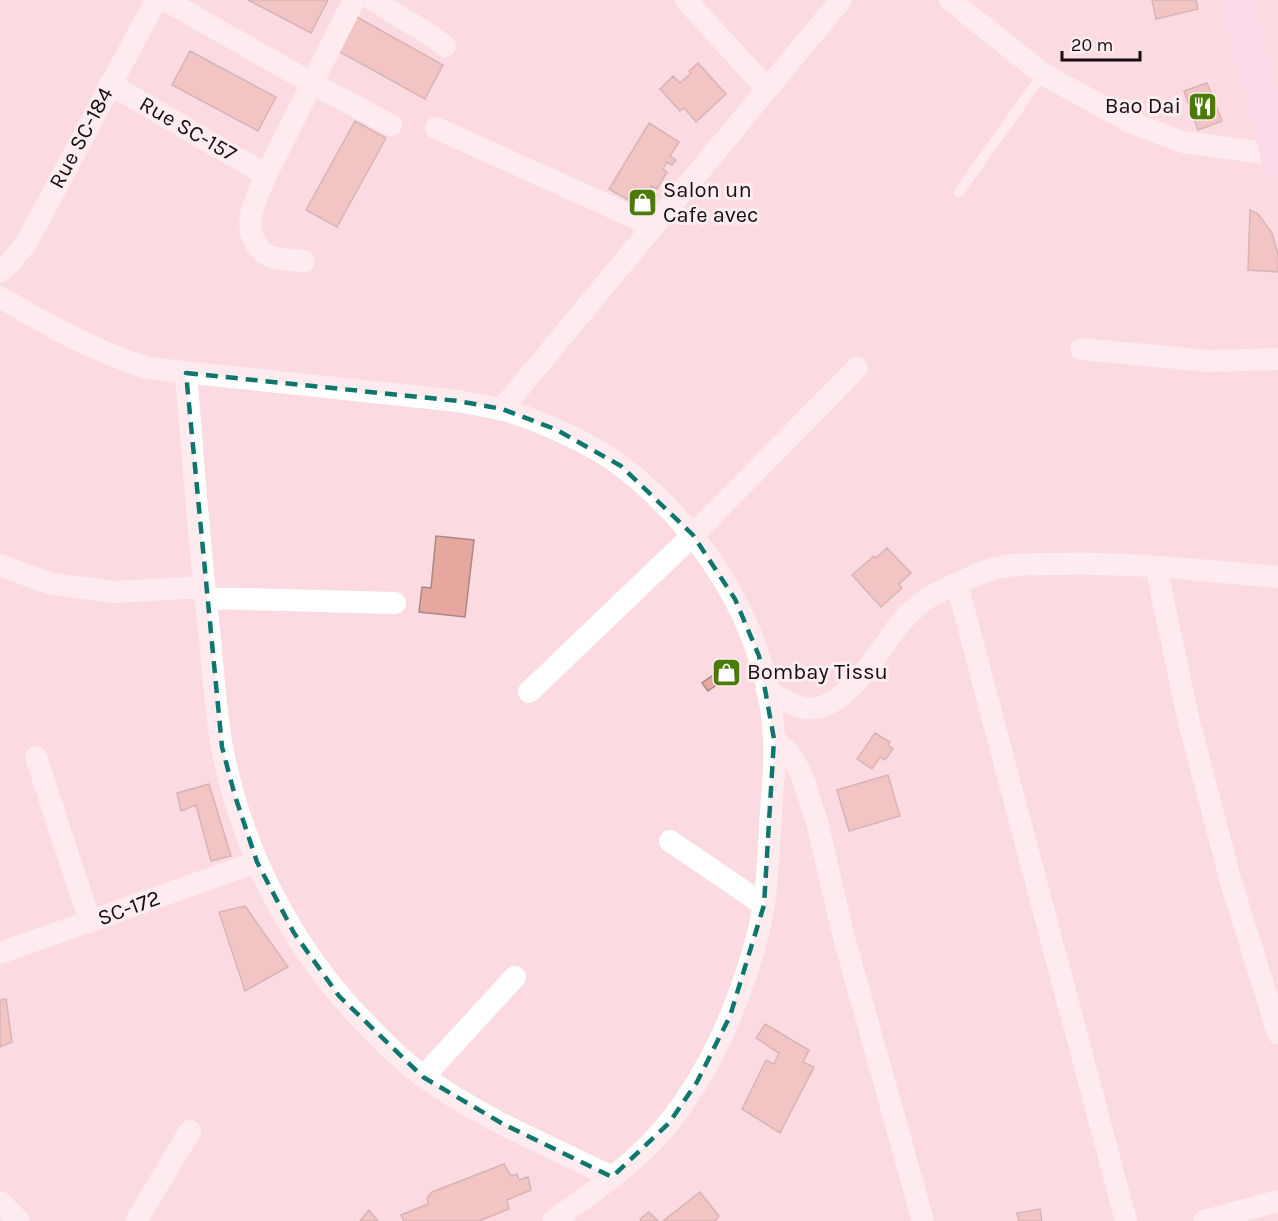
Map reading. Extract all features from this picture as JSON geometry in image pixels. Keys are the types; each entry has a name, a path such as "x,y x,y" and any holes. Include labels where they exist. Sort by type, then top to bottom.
{"street":[{"name":"Rue SC-184","path":"0,272 27,242 156,0"},
{"path":"165,0 313,84 392,125"},
{"path":"304,261 282,259 264,253 255,241 250,228 250,217 266,174 354,0"},
{"path":"373,0 445,46"},
{"path":"686,0 767,89"},
{"path":"502,409 841,0"},
{"path":"950,0 1043,74 1132,123 1183,142 1278,157 1236,0"},
{"name":"Rue SC-157","path":"110,84 266,174"},
{"path":"436,128 653,226"},
{"path":"0,297 46,324 110,356 147,368 458,401 502,409 555,429 598,451 650,489 693,535 726,585 744,617 759,656 767,690 774,739 768,862 764,905 756,945 730,1016 697,1082 669,1123 638,1156 553,1221"},
{"path":"1081,349 1209,361 1278,359"},
{"path":"530,692 693,535 857,369"},
{"path":"186,373 204,593 222,747 234,796 257,862 294,933 339,996 392,1051 423,1077 503,1124 612,1177"},
{"path":"767,690 800,708 819,708 834,702 855,682 910,613 929,597 998,568 1019,565 1090,563 1278,577"},
{"path":"0,565 51,584 115,592 204,593 395,603"},
{"path":"1156,567 1189,722 1222,848 1278,1034"},
{"path":"957,584 1126,1221"},
{"path":"774,739 789,753 801,773 817,822 843,934 923,1221"},
{"path":"36,757 90,922"},
{"path":"670,841 764,905"},
{"name":"SC-172","path":"0,953 257,862"},
{"path":"423,1077 515,978"},
{"path":"136,1221 190,1131"},
{"path":"0,1202 19,1221"},
{"path":"1204,1221 1278,1202"}],"lane":[{"path":"959,192 1043,74"}],"highlighted area":[{"path":"186,373 458,401 502,409 555,429 621,466 693,535 735,599 759,656 774,739 764,905 730,1016 697,1082 669,1123 612,1177 503,1124 423,1077 339,996 294,933 257,862 235,796 222,747"}],"building":[{"path":"248,0 328,0 311,33"},
{"path":"1152,0 1196,0 1198,9 1156,19"},
{"path":"357,17 443,65 425,99 338,51"},
{"path":"190,51 276,97 258,131 172,85"},
{"path":"698,63 726,94 696,122 684,108 680,111 660,89 673,76 680,83"},
{"path":"1207,83 1222,121 1198,130 1184,91"},
{"path":"355,121 386,138 337,227 306,210"},
{"path":"649,123 679,142 670,156 676,160 672,165 667,162 663,169 667,172 657,189 652,186 649,190 657,195 647,211 609,189"},
{"path":"1250,210 1258,214 1272,233 1278,254 1278,272 1248,270"},
{"path":"436,536 474,540 465,617 419,612 422,587 431,588"},
{"path":"887,548 911,573 899,584 902,588 881,607 852,575"},
{"path":"730,663 736,671 708,691 702,683"},
{"path":"875,733 890,742 888,745 893,749 885,760 880,757 872,769 857,759"},
{"path":"888,775 900,816 849,831 837,790"},
{"path":"209,784 231,856 211,861 196,805 181,811 177,793"},
{"path":"245,906 288,967 245,991 219,912"},
{"path":"6,999 12,1042 0,1047 0,1000"},
{"path":"765,1024 809,1050 803,1062 814,1067 780,1133 742,1109 766,1060 774,1064 779,1053 756,1038"},
{"path":"504,1164 511,1176 517,1174 519,1180 528,1177 531,1190 507,1200 509,1209 479,1221 404,1221 401,1215 428,1204 427,1198 432,1192"},
{"path":"700,1192 719,1216 715,1221 663,1221"},
{"path":"1040,1209 1042,1221 1019,1221 1017,1213"},
{"path":"369,1210 378,1221 360,1221"},
{"path":"649,1212 658,1221 641,1221 640,1219"}],"place":[{"name":"Bao Dai","path":"1202,106"},
{"name":"Salon un Cafe avec","path":"642,203"},
{"name":"Bombay Tissu","path":"726,672"}]}
